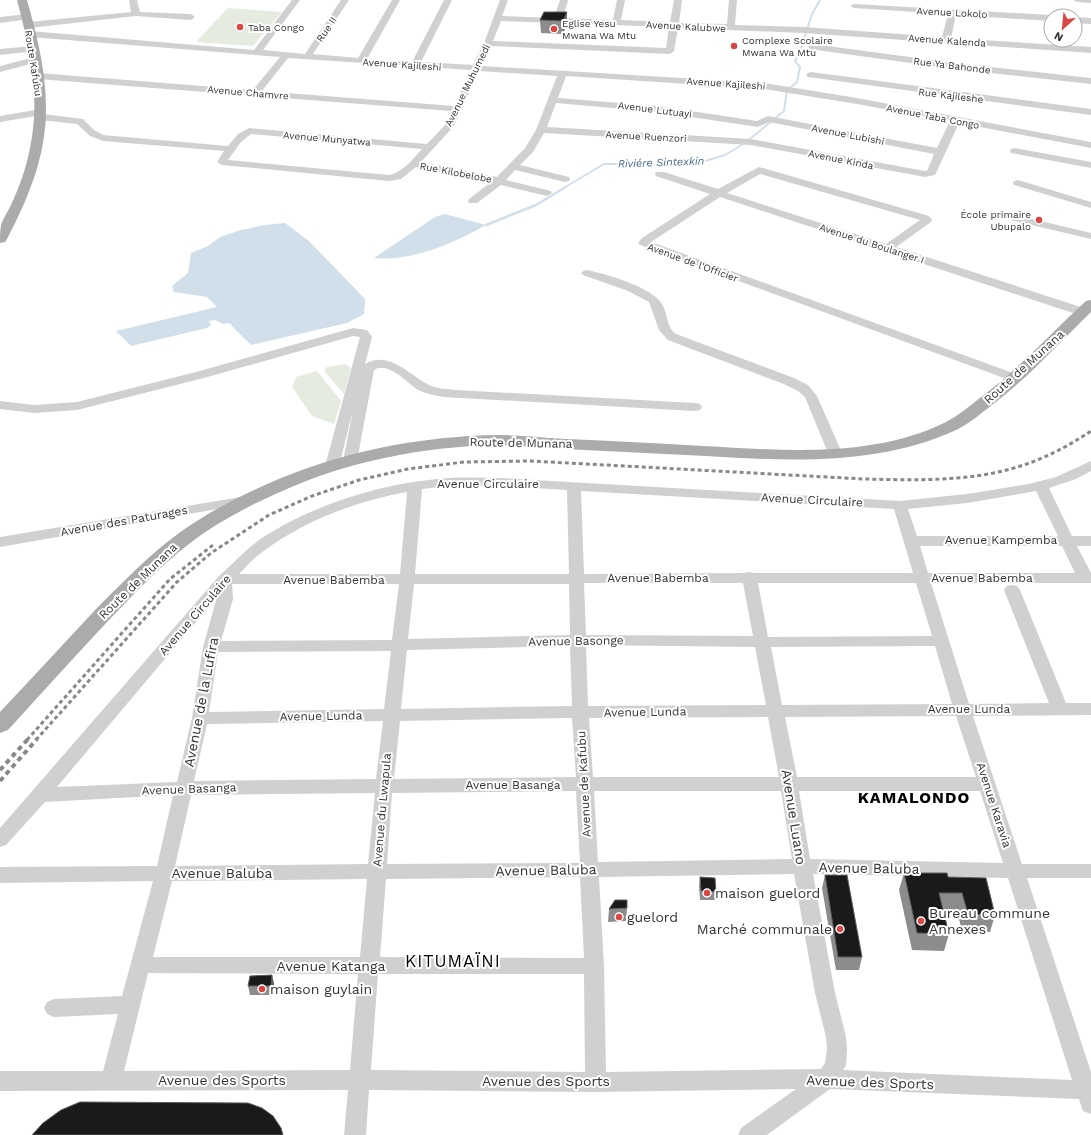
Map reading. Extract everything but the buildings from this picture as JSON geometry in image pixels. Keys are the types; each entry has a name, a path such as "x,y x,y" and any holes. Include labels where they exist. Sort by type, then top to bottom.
{"main road":[{"name":"Route Kafubu","path":"0,239 23,192 35,150 41,114 38,76 22,0"},
{"name":"Route de Munana","path":"0,725 110,607 150,567 192,532 248,500 282,484 332,466 405,449 442,444 501,440 741,453 835,453 882,447 937,431 953,424 981,406 1015,378 1087,308"}],"street":[{"path":"132,0 136,14"},
{"path":"256,53 296,0"},
{"name":"Rue II","path":"307,57 345,0"},
{"path":"361,61 396,0"},
{"path":"415,65 448,0"},
{"name":"Avenue Muhumedi","path":"231,149 223,162 389,178 399,176 414,164 448,126 458,109 488,43 504,0"},
{"path":"558,20 564,0"},
{"path":"617,22 621,0"},
{"path":"488,43 665,52 670,51 678,0"},
{"path":"731,28 733,0"},
{"path":"1077,0 1091,1"},
{"name":"Avenue Lokolo","path":"854,6 1043,18"},
{"path":"946,40 953,12"},
{"path":"0,20 28,26 136,14 191,17"},
{"name":"Avenue Kalubwe","path":"497,18 803,30"},
{"name":"Avenue Kajileshi","path":"28,26 256,53 475,69 775,87"},
{"name":"Avenue Kalenda","path":"803,30 1091,50"},
{"name":"Rue Ya Bahonde","path":"812,47 962,67 1091,81"},
{"path":"0,52 34,55"},
{"path":"0,69 34,55"},
{"path":"256,93 286,55"},
{"path":"473,201 499,181 529,150 541,130 562,74"},
{"name":"Rue Kajileshe","path":"811,75 1091,112"},
{"name":"Avenue Chamvre","path":"38,76 458,109"},
{"name":"Avenue Taba Congo","path":"775,87 1091,145"},
{"name":"Avenue Lutuayi","path":"552,100 658,109 758,124"},
{"path":"0,119 41,114 80,121 88,131 97,137 231,149"},
{"name":"Avenue Lubishi","path":"758,124 768,119 940,152"},
{"path":"940,152 956,120"},
{"name":"Avenue Ruenzori","path":"541,130 751,142"},
{"name":"Avenue Munyatwa","path":"231,149 249,131 430,147"},
{"name":"Avenue Kinda","path":"751,142 925,174 931,173 940,152"},
{"path":"1015,151 1091,165"},
{"name":"Rue Kilobelobe","path":"414,164 499,181 547,193"},
{"path":"513,167 565,179"},
{"name":"Avenue de l'Officier","path":"888,248 927,220 922,217 764,171 756,170 644,243 1015,378"},
{"name":"Avenue du Boulanger I","path":"660,174 888,248 1087,308"},
{"path":"1018,183 1091,205"},
{"path":"1002,215 1091,236"},
{"path":"587,274 650,297 657,305 666,333 672,337 789,381 803,388 811,396 835,453"},
{"path":"0,406 34,409 78,406 353,332 363,333 366,337 332,466"},
{"path":"350,461 368,368 372,364 381,364 397,368 424,387 456,394 695,407"},
{"name":"Avenue Circulaire","path":"0,840 224,580 256,549 311,517 352,502 415,486 450,482 501,482 900,505 964,500 1041,486 1066,478 1090,466"},
{"name":"Avenue du Lwapula","path":"355,1135 376,872 415,486"},
{"name":"Avenue de Kafubu","path":"574,486 580,712 594,966 596,1082"},
{"path":"1041,486 1066,540 1088,578"},
{"name":"Avenue des Paturages","path":"0,542 248,500"},
{"name":"Avenue Karavia","path":"900,505 986,784 1090,1095"},
{"name":"Avenue Kampemba","path":"910,541 1091,541"},
{"name":"Avenue Luano","path":"749,578 789,783 802,866 825,993 836,1037 837,1049 834,1065 827,1079"},
{"name":"Avenue Babemba","path":"224,580 1088,578"},
{"name":"Avenue de la Lufira","path":"111,1080 164,874 200,718 211,647 225,599 224,580"},
{"path":"1012,590 1060,709"},
{"name":"Avenue Basonge","path":"211,647 399,645 578,640 762,642 942,641"},
{"name":"Avenue Lunda","path":"200,718 774,710 1091,709"},
{"name":"Avenue Basanga","path":"40,795 183,788 585,784 986,784"},
{"name":"Avenue Baluba","path":"0,875 589,870 802,866 1015,871 1091,871"},
{"name":"Avenue Katanga","path":"141,965 594,966"},
{"path":"54,1008 130,1005"},
{"path":"749,1135 827,1079"},
{"name":"Avenue des Sports","path":"0,1081 360,1080 596,1082 827,1079 1090,1095"}],"shaded area":[{"name":"Taba Congo","path":"228,8 282,12 253,46 196,42"},
{"path":"445,214 486,225 432,250 403,257 374,258 435,217"},
{"path":"285,223 309,241 365,299 364,314 347,323 251,345 229,323 223,324 215,320 209,321 211,325 207,328 131,346 116,331 217,307 207,297 174,292 172,286 188,273 191,253 208,246 220,237 241,230"},
{"path":"345,364 351,368 344,394 324,371 327,367"},
{"path":"317,371 341,401 334,424 312,416 292,387 296,377"}],"waterway":[{"name":"Riviére Sintexkin","path":"562,189 604,164 687,164 702,162 725,155 745,143 784,111 787,90 797,82 800,67 795,61 801,49 812,14 820,0"},
{"name":"Riviére Sintexkin","path":"486,225 536,205 564,188"}],"railway":[{"path":"36,740 177,582 211,553 269,515 312,496 359,480 408,469 464,462 531,461 864,479 920,480 958,478 996,473 1024,465 1054,452 1091,431"},
{"path":"27,740 170,579 213,545"},
{"path":"0,770 28,739"},
{"path":"0,781 37,739"}],"place":[{"name":"Taba Congo","path":"240,27"},
{"name":"Eglise Yesu Mwana Wa Mtu","path":"554,29"},
{"name":"Complexe Scolaire Mwana Wa Mtu","path":"734,46"},
{"name":"École primaire Ubupalo","path":"1039,220"},
{"name":"maison guelord","path":"707,893"},
{"name":"guelord","path":"619,917"},
{"name":"Bureau commune Annexes","path":"921,921"},
{"name":"Marché communale","path":"840,929"},
{"name":"maison guylain","path":"262,989"}],"district":[{"name":"KAMALONDO","path":"914,797"},
{"name":"KITUMAÏNI","path":"453,961"}]}
